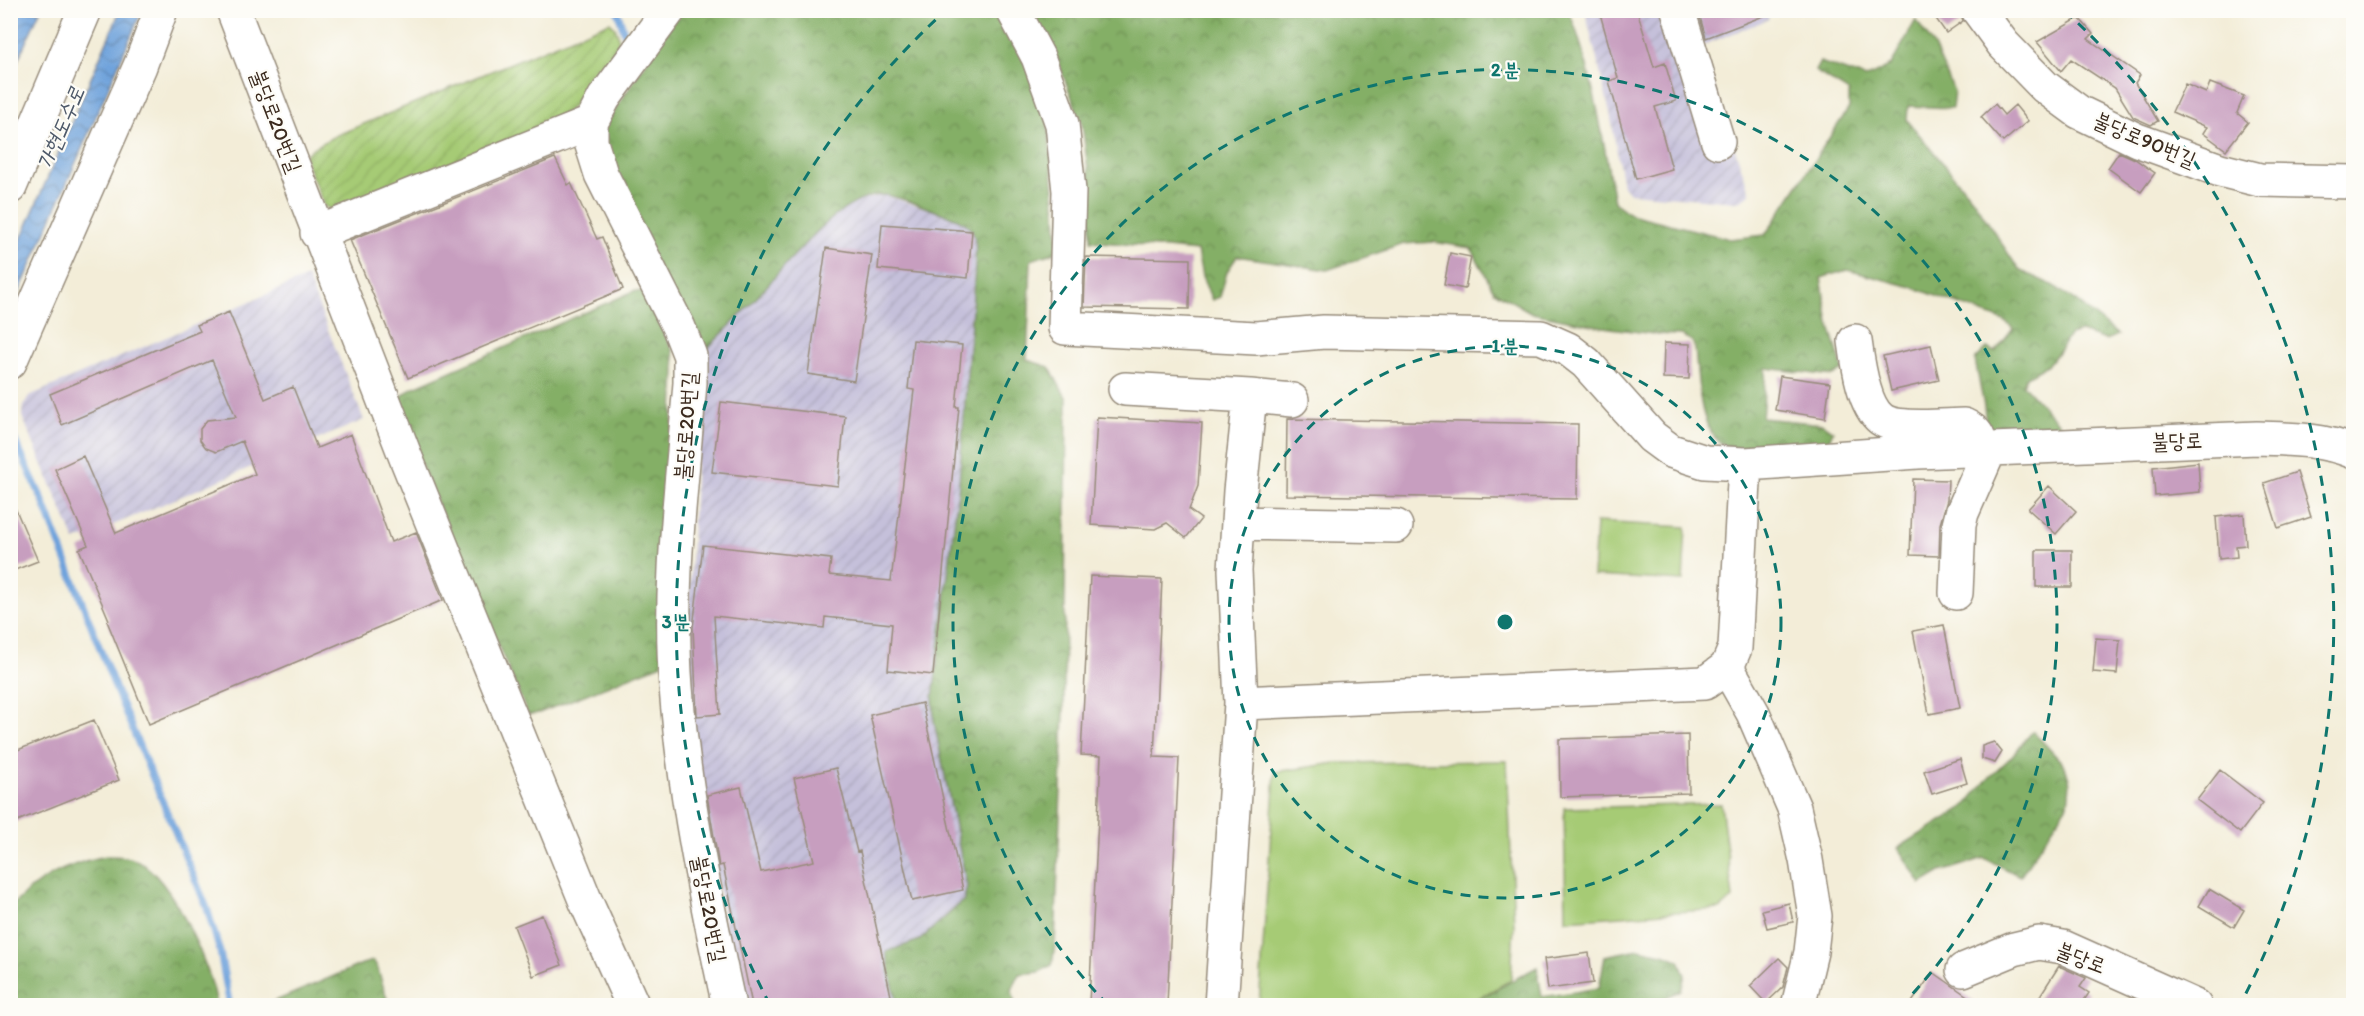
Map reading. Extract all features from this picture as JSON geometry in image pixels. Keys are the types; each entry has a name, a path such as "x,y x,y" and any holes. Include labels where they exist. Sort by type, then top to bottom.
{"street":[{"path":"10,187 85,10"},
{"path":"10,362 135,76 161,10"},
{"name":"불당로20번길","path":"233,10 297,173 317,232 586,902 633,1005"},
{"path":"317,232 591,123 604,98 669,10"},
{"name":"불당로","path":"1013,10 1038,57 1062,124 1069,191 1065,328 1256,338 1324,332 1541,337 1568,349 1586,363 1652,437 1671,451 1705,462 1745,464 1990,449 2257,438 2313,440 2335,444 2354,452"},
{"path":"1678,10 1718,142"},
{"name":"불당로90번길","path":"1978,10 2003,44 2045,87 2079,112 2137,140 2220,170 2260,180 2354,182"},
{"name":"불당로20번길","path":"591,123 591,142 602,174 679,328 690,356 690,383 676,550 674,634 676,686 683,749 706,900 729,1005"},
{"path":"1855,341 1866,394 1873,410 1882,420 1894,424 1919,426 1964,425 1974,430 1990,449 1959,525 1956,593"},
{"path":"1125,389 1292,400"},
{"path":"1221,1005 1241,703 1235,570 1250,396"},
{"path":"1241,703 1705,683 1727,667 1735,648 1745,464"},
{"path":"1238,523 1396,526"},
{"path":"1727,667 1753,713 1794,808 1806,860 1815,916 1811,952 1798,1005"},
{"name":"불당로","path":"1963,969 2014,949 2039,943 2063,947 2195,1005"}],"shaded area":[{"path":"1585,11 1766,11 1769,19 1701,46 1750,194 1737,202 1630,193 1623,186 1610,113"},
{"path":"884,195 962,220 974,230 976,242 959,484 933,698 967,886 964,900 920,940 887,952 897,1005 738,1005 685,686 701,355 814,234 837,214 860,201"},
{"path":"307,277 364,420 75,541 22,416 23,406 29,396"}],"green space":[{"path":"680,11 1000,11 1029,70 1048,123 1059,251 1031,260 1027,360 1049,367 1067,399 1064,711 1055,945 1052,965 1039,972 1019,974 1012,990 1015,1005 897,1005 886,952 920,940 964,900 967,886 934,721 933,698 959,484 975,269 976,244 972,230 960,220 910,201 884,195 865,198 828,221 810,238 701,355 610,171 603,128"},
{"path":"1031,11 1569,11 1591,81 1614,202 1630,214 1730,239 1765,235 1849,108 1849,92 1815,71 1820,62 1866,78 1891,65 1916,20 1934,46 1954,91 1952,108 1908,106 1907,120 1972,198 2019,270 2052,285 2118,335 2105,340 2081,332 2069,335 2052,360 2026,377 2023,385 2063,428 1987,434 1975,360 1987,348 1995,352 2013,329 2005,321 1912,287 1847,270 1821,278 1829,323 1843,370 1833,376 1766,368 1762,418 1823,424 1833,431 1829,441 1800,448 1746,449 1723,444 1708,428 1701,401 1692,341 1681,335 1603,327 1532,313 1494,291 1471,248 1433,242 1404,244 1327,270 1237,256 1227,272 1220,297 1212,300 1202,277 1197,251 1091,241 1090,184 1082,124 1060,67"},
{"path":"610,22 616,29 618,37 615,50 574,105 560,119 333,210 324,206 304,156 313,148 335,136"},
{"path":"634,291 643,292 673,351 675,369 662,664 539,713 528,715 397,408 401,397 412,388"},
{"path":"1596,522 1686,527 1683,581 1593,576"},
{"path":"2033,731 2065,766 2070,783 2068,805 2020,876 1984,858 1941,872 1921,884 1898,848 1964,807"},
{"path":"1507,761 1514,925 1511,980 1466,1005 1259,1005 1275,772 1336,763"},
{"path":"1721,804 1733,898 1720,909 1566,920 1564,808"},
{"path":"106,856 126,857 138,861 151,871 164,886 177,905 199,948 217,1005 11,1005 11,907 32,888 54,874 78,863"},
{"path":"1639,949 1679,960 1685,975 1681,990 1651,1005 1466,1006 1537,967 1542,997 1599,988 1605,956"},
{"path":"373,961 377,966 389,1005 266,1005 362,964"}],"water":[{"path":"10,11 40,11 11,75"},
{"path":"120,11 142,11 11,311 11,262"}],"building":[{"path":"1599,10 1637,10 1654,67 1665,63 1676,101 1655,107 1672,169 1636,179 1609,81 1618,78"},
{"path":"1698,10 1773,10 1774,12 1706,38"},
{"path":"1930,10 1960,10 1963,21 1946,33"},
{"path":"2079,18 2093,34 2088,39 2140,75 2135,83 2158,121 2151,125 2133,117 2115,88 2071,59 2061,71 2037,42"},
{"path":"2210,83 2244,96 2237,113 2248,122 2226,150 2203,133 2207,127 2172,112 2185,84 2206,93"},
{"path":"1995,104 2004,115 2015,105 2028,121 2003,142 1981,117"},
{"path":"2119,152 2135,159 2155,173 2141,192 2108,168"},
{"path":"555,158 568,185 571,183 597,239 602,237 623,289 408,378 350,240"},
{"path":"882,224 972,231 968,278 878,269"},
{"path":"826,248 872,255 854,381 808,374"},
{"path":"1450,253 1471,257 1465,289 1444,285"},
{"path":"1086,257 1190,259 1189,309 1084,307"},
{"path":"229,312 265,399 293,387 317,448 351,434 391,542 416,532 443,600 149,724 79,549 88,545 55,469 83,456 116,533 255,474 242,441 216,452 206,448 200,440 200,429 207,420 236,417 212,360 62,425 50,394 200,331 197,325"},
{"path":"913,340 962,345 956,407 959,407 933,675 888,670 892,624 825,617 824,628 714,616 720,714 697,716 693,628 703,545 831,559 829,575 891,581 914,390 908,389"},
{"path":"1664,343 1690,344 1689,379 1663,378"},
{"path":"1931,345 1939,380 1891,391 1883,356"},
{"path":"1780,376 1830,383 1825,418 1775,410"},
{"path":"721,402 845,416 838,486 712,472"},
{"path":"1097,417 1202,423 1198,486 1189,510 1201,519 1186,538 1167,523 1155,529 1091,525"},
{"path":"1287,419 1578,424 1577,499 1286,495"},
{"path":"2198,462 2200,492 2155,496 2153,467"},
{"path":"2297,472 2311,517 2278,528 2264,483"},
{"path":"1913,479 1948,480 1947,500 1940,524 1939,556 1910,555"},
{"path":"2049,486 2076,511 2056,534 2028,509"},
{"path":"10,496 38,561 10,572"},
{"path":"2244,514 2246,545 2236,546 2237,557 2219,559 2216,517"},
{"path":"2036,550 2072,550 2072,587 2036,587"},
{"path":"1090,576 1162,579 1154,757 1179,758 1167,1005 1089,1004 1101,756 1081,755"},
{"path":"1944,625 1960,708 1929,714 1913,631"},
{"path":"2096,638 2120,640 2117,674 2093,672"},
{"path":"922,703 963,890 912,901 870,715"},
{"path":"94,720 119,780 10,824 10,753"},
{"path":"1688,735 1689,793 1560,797 1559,739"},
{"path":"1994,742 2002,752 1995,763 1982,759 1982,746"},
{"path":"1960,759 1967,783 1932,794 1924,771"},
{"path":"836,768 857,852 860,851 891,996 847,1005 752,1005 723,865 719,866 707,795 741,787 761,872 814,861 794,778"},
{"path":"2220,770 2263,803 2240,833 2197,800"},
{"path":"2209,889 2244,910 2234,927 2199,906"},
{"path":"1789,903 1793,922 1767,928 1762,910"},
{"path":"542,915 562,965 533,976 514,926"},
{"path":"1589,953 1593,983 1548,989 1544,959"},
{"path":"1779,958 1788,967 1783,987 1766,1003 1750,986"},
{"path":"2059,966 2086,978 2080,987 2089,993 2081,1005 2034,1005"},
{"path":"1933,972 1980,1005 1910,1005"}],"waterway":[{"path":"617,10 626,38 622,50"},
{"path":"10,430 43,501 116,690 207,908 220,952 230,1006"}],"water label":[{"name":"가현도수로","path":"60,128"}]}
